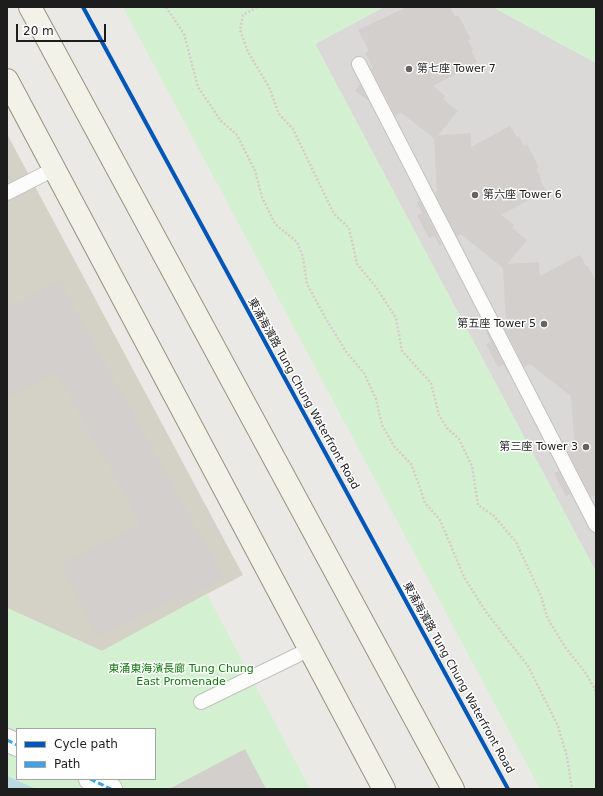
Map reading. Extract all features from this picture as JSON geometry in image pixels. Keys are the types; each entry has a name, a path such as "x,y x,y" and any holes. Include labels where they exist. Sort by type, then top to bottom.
{"main road":[{"path":"30,7 453,789"},
{"path":"7,80 384,789"}],"street":[{"path":"7,740 16,744"},
{"path":"92,780 111,789"}],"lane":[{"path":"359,64 596,525"},
{"path":"7,193 54,169"},
{"path":"201,702 310,649"}],"path":[{"path":"166,7 184,34 198,87 221,121 237,135 255,171 262,197 274,224 297,242 303,256 307,284 346,353 364,373 376,399 382,425 394,446 411,464 425,503 440,520 464,577 486,612 528,666 558,726 567,757 572,789"},
{"path":"257,7 243,15 240,30 248,52 269,87 279,114 293,129 334,214 349,228 357,264 376,287 396,318 402,351 431,383 440,415 447,428 459,439 472,466 478,505 494,516 516,542 541,596 547,616 565,647 585,672 595,689 596,695"}],"shaded area":[{"path":"384,7 493,7 596,63 596,572 315,44"},
{"path":"7,134 243,575 102,651 7,608"}],"green space":[{"path":"123,7 384,7 315,44 596,572 596,789 540,789"},
{"path":"493,7 596,7 596,63"},
{"name":"東涌東海濱長廊 Tung Chung East Promenade","path":"207,594 310,789 36,789 7,776 7,608 102,651"}],"water":[{"path":"7,776 36,789 7,789"}],"building":[{"path":"407,7 450,7 455,17 458,15 471,39 468,40 473,50 471,51 477,62 433,86 445,96 443,99 458,111 438,135 471,133 471,147 510,126 517,137 519,136 524,146 527,144 539,168 536,169 546,191 501,215 514,225 512,228 527,240 507,264 539,262 540,276 580,255 596,281 596,494 591,497 568,453 575,449 571,396 530,364 524,367 502,323 506,320 503,268 461,234 457,237 435,193 437,191 434,138 400,112 396,117 371,69 373,68 365,53 369,51 358,30"},
{"path":"360,84 369,101 355,91"},
{"path":"420,201 442,245 440,246 434,236 429,238 417,215 422,213 417,202"},
{"path":"59,281 224,578 183,601 181,596 97,637 61,564 141,524 57,373 7,398 7,308"},
{"path":"487,331 509,374 503,365 498,367 486,344 491,342 486,332"},
{"path":"559,471 570,494 566,496 554,473"},
{"path":"245,749 266,789 169,789"}],"marked path":[{"path":"7,740 16,744"},
{"path":"92,780 111,789"}],"cycle path":[{"name":"東涌海濱路 Tung Chung Waterfront Road","path":"83,7 508,789"}],"place":[{"name":"第七座 Tower 7","path":"409,69"},
{"name":"第六座 Tower 6","path":"475,195"},
{"name":"第五座 Tower 5","path":"544,324"},
{"name":"第三座 Tower 3","path":"586,447"}]}
